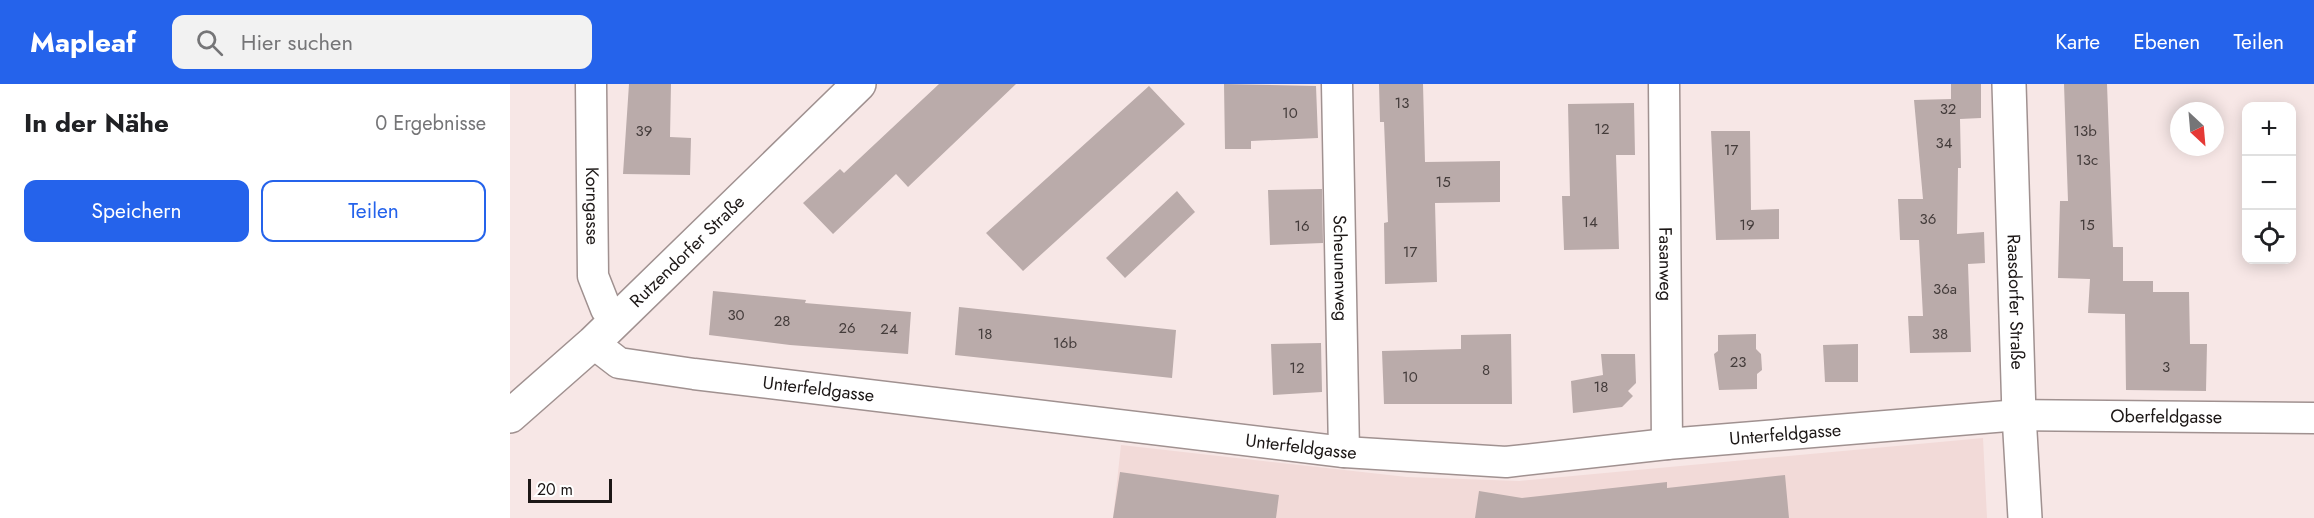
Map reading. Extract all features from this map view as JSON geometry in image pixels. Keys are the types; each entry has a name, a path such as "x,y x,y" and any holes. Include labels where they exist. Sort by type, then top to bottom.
{"street":[{"name":"Korngasse","path":"591,84 592,276 606,309 616,320"},
{"name":"Rutzendorfer Straße","path":"510,416 593,343 859,84"},
{"name":"Scheunenweg","path":"1337,84 1344,452"},
{"name":"Fasanweg","path":"1664,84 1667,444"},
{"name":"Raasdorfer Straße","path":"2009,84 2019,415 2025,518"},
{"name":"Unterfeldgasse","path":"593,343 620,363 683,373 1344,452 1506,462 1667,444 2019,415"},
{"name":"Oberfeldgasse","path":"2019,415 2314,418"}],"shaded area":[{"path":"1983,438 1987,518 1113,518 1121,445 1407,477 1519,481"}],"building":[{"path":"629,84 671,84 670,137 691,138 690,175 623,174"},
{"path":"939,84 1016,84 908,187 896,174 833,234 803,203 840,169 844,173"},
{"path":"1224,84 1316,86 1318,138 1251,141 1251,149 1225,149"},
{"path":"1379,84 1423,84 1425,162 1500,161 1500,202 1435,203 1437,282 1385,284 1384,223 1388,222 1384,122 1380,122"},
{"path":"1951,84 1981,84 1981,118 1960,119 1961,168 1958,168 1957,234 1984,232 1985,263 1968,264 1971,352 1910,353 1908,316 1923,316 1919,240 1900,240 1898,199 1923,199 1914,100 1951,99"},
{"path":"2064,84 2107,84 2113,247 2123,247 2123,281 2153,281 2153,292 2189,292 2190,344 2207,344 2206,391 2126,390 2125,314 2088,313 2090,279 2058,278 2060,201 2068,201"},
{"path":"1149,86 1185,124 1023,271 986,233"},
{"path":"1634,103 1635,155 1616,155 1619,249 1564,250 1562,196 1570,196 1568,104"},
{"path":"1711,131 1750,131 1751,210 1779,209 1779,239 1716,240"},
{"path":"1322,189 1323,243 1270,245 1268,190"},
{"path":"1177,191 1195,212 1125,278 1106,258"},
{"path":"713,291 806,300 805,303 911,312 908,354 790,345 709,335"},
{"path":"959,307 1176,330 1172,378 955,355"},
{"path":"1511,334 1512,404 1384,404 1382,351 1461,349 1461,335"},
{"path":"1756,334 1756,349 1761,354 1762,370 1757,374 1757,389 1719,390 1714,354 1718,351 1718,335"},
{"path":"1321,343 1322,392 1273,395 1271,344"},
{"path":"1858,344 1858,382 1825,382 1823,345"},
{"path":"1601,354 1635,354 1636,383 1628,391 1633,396 1622,407 1573,413 1571,381 1603,375"},
{"path":"1120,472 1279,495 1276,518 1113,518"},
{"path":"1785,475 1789,518 1475,518 1479,491 1522,498 1667,482 1667,488"}]}
